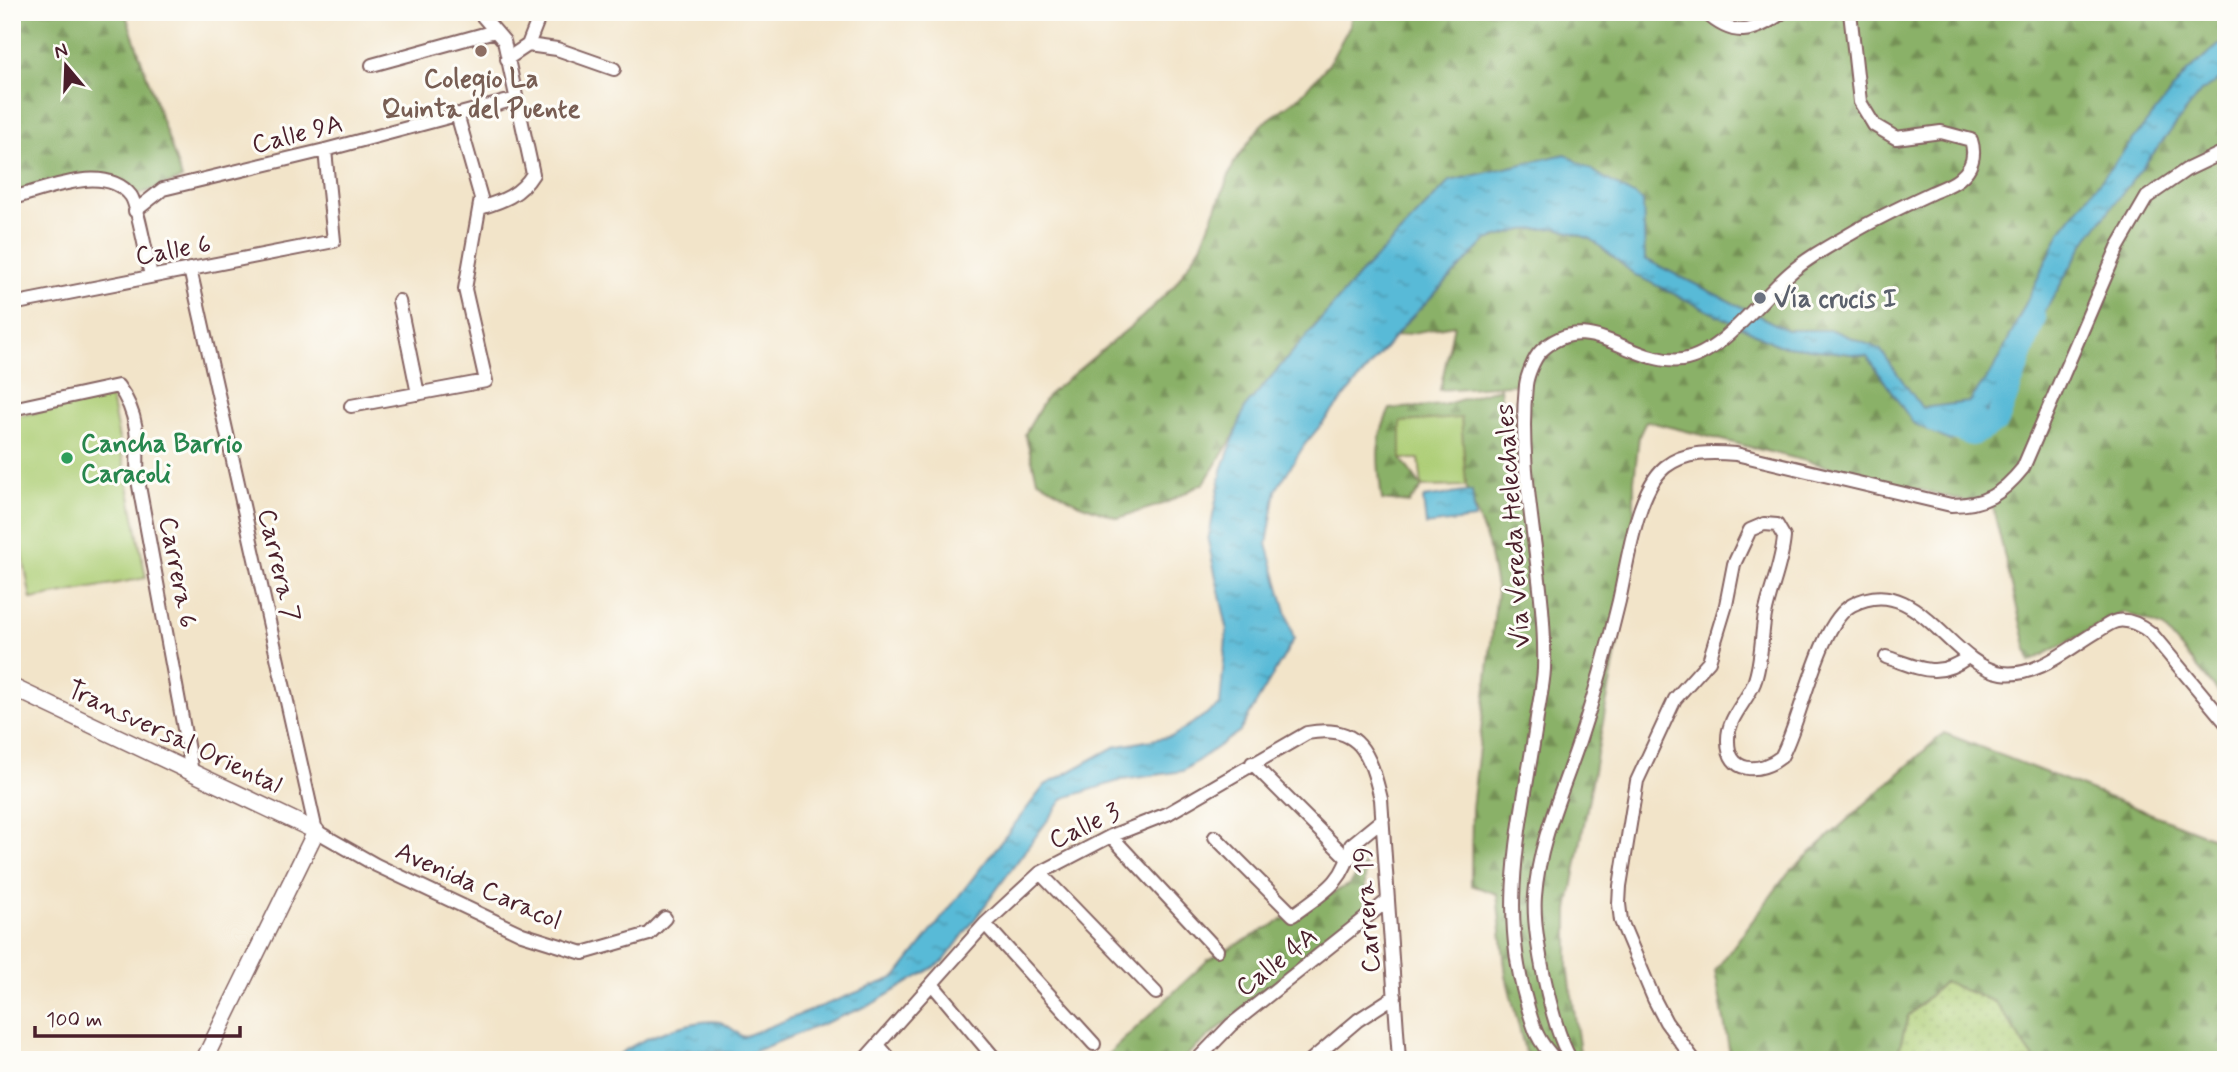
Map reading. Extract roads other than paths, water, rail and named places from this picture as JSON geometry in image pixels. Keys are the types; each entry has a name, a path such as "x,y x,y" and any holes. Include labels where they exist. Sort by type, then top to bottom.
{"main road":[{"name":"Transversal Oriental","path":"12,687 316,831"},
{"path":"204,1060 316,831"}],"street":[{"path":"479,12 504,41 533,174 524,188 507,199 480,208"},
{"path":"507,59 528,45 541,12"},
{"path":"1705,12 1727,29 1748,31 1783,12"},
{"name":"Vía Vereda Helechales","path":"1556,1060 1538,1041 1518,974 1510,909 1517,834 1544,671 1526,445 1526,382 1538,354 1560,336 1581,333 1608,340 1638,354 1660,358 1682,360 1710,350 1791,272 1853,232 1959,180 1972,163 1975,151 1971,140 1957,134 1941,132 1896,138 1874,125 1860,102 1850,12"},
{"path":"372,65 495,32"},
{"path":"528,45 557,49 614,69"},
{"name":"Calle 9A","path":"135,211 163,189 326,150 516,99"},
{"path":"351,406 486,381 465,289 481,198 457,114"},
{"name":"Calle 6","path":"12,304 334,241 326,150"},
{"path":"1571,1060 1563,1046 1541,960 1535,897 1542,844 1581,738 1619,602 1637,517 1665,468 1701,452 1736,454 1951,505 1971,505 1991,499 2008,487 2022,467 2118,247 2147,197 2186,170 2226,151"},
{"path":"12,198 94,178 112,181 132,197 151,275"},
{"name":"Carrera 7","path":"190,269 316,831"},
{"path":"399,301 418,394"},
{"name":"Carrera 6","path":"12,409 118,386 131,404 139,432 137,475 192,772"},
{"path":"1694,1060 1666,1022 1654,999 1622,921 1619,904 1637,781 1675,699 1709,661 1726,606 1734,564 1750,530 1764,524 1777,526 1784,537 1783,551 1765,614 1757,673 1728,732 1729,752 1736,764 1745,769 1759,769 1781,757 1833,626 1849,606 1863,600 1898,600 1938,627 1968,657 1992,671 2010,674 2056,659 2117,621 2139,624 2151,633 2226,723"},
{"path":"1886,657 1934,672 1956,666 1968,657"},
{"name":"Calle 3","path":"864,1060 985,924 1040,873 1111,836 1167,814 1307,733 1328,729 1349,734 1371,759"},
{"name":"Carrera 19","path":"1371,759 1384,820 1399,1060"},
{"path":"1252,763 1349,860"},
{"path":"1215,837 1293,915 1339,881 1349,860 1351,845 1358,837 1384,820"},
{"name":"Avenida Caracol","path":"316,831 376,864 522,934 583,953 649,934 665,918"},
{"path":"1111,836 1217,950"},
{"path":"1040,873 1156,993"},
{"name":"Calle 4A","path":"1197,1060 1231,1025 1387,901"},
{"path":"985,924 1094,1044"},
{"path":"932,984 996,1060"},
{"path":"1311,1060 1357,1020 1395,996"},
{"path":"878,1045 891,1060"}],"water":[{"path":"2226,39 2226,75 2201,92 2087,239 1982,420 1950,441 1913,423 1867,356 1778,345 1635,275 1591,239 1557,228 1523,230 1487,240 1406,323 1305,444 1276,490 1267,544 1294,639 1240,731 1183,771 1122,780 1064,798 944,961 872,1004 748,1054 686,1050 653,1060 613,1060 648,1038 695,1023 720,1022 743,1037 896,977 1045,785 1114,747 1173,736 1220,705 1227,627 1208,541 1222,470 1245,407 1361,273 1450,181 1565,154 1643,201 1645,259 1787,330 1832,330 1880,349 1922,408 1969,402 1995,367 2061,230 2187,72"},
{"path":"1472,491 1475,519 1426,525 1423,498"}],"waterway":[{"path":"1935,421 1972,434 1997,421 2034,318"}],"place":[{"name":"Colegio La Quinta del Puente","path":"481,51"},
{"name":"Vía crucis I","path":"1760,298"},
{"name":"Cancha Barrio Caracoli","path":"67,458"}]}
